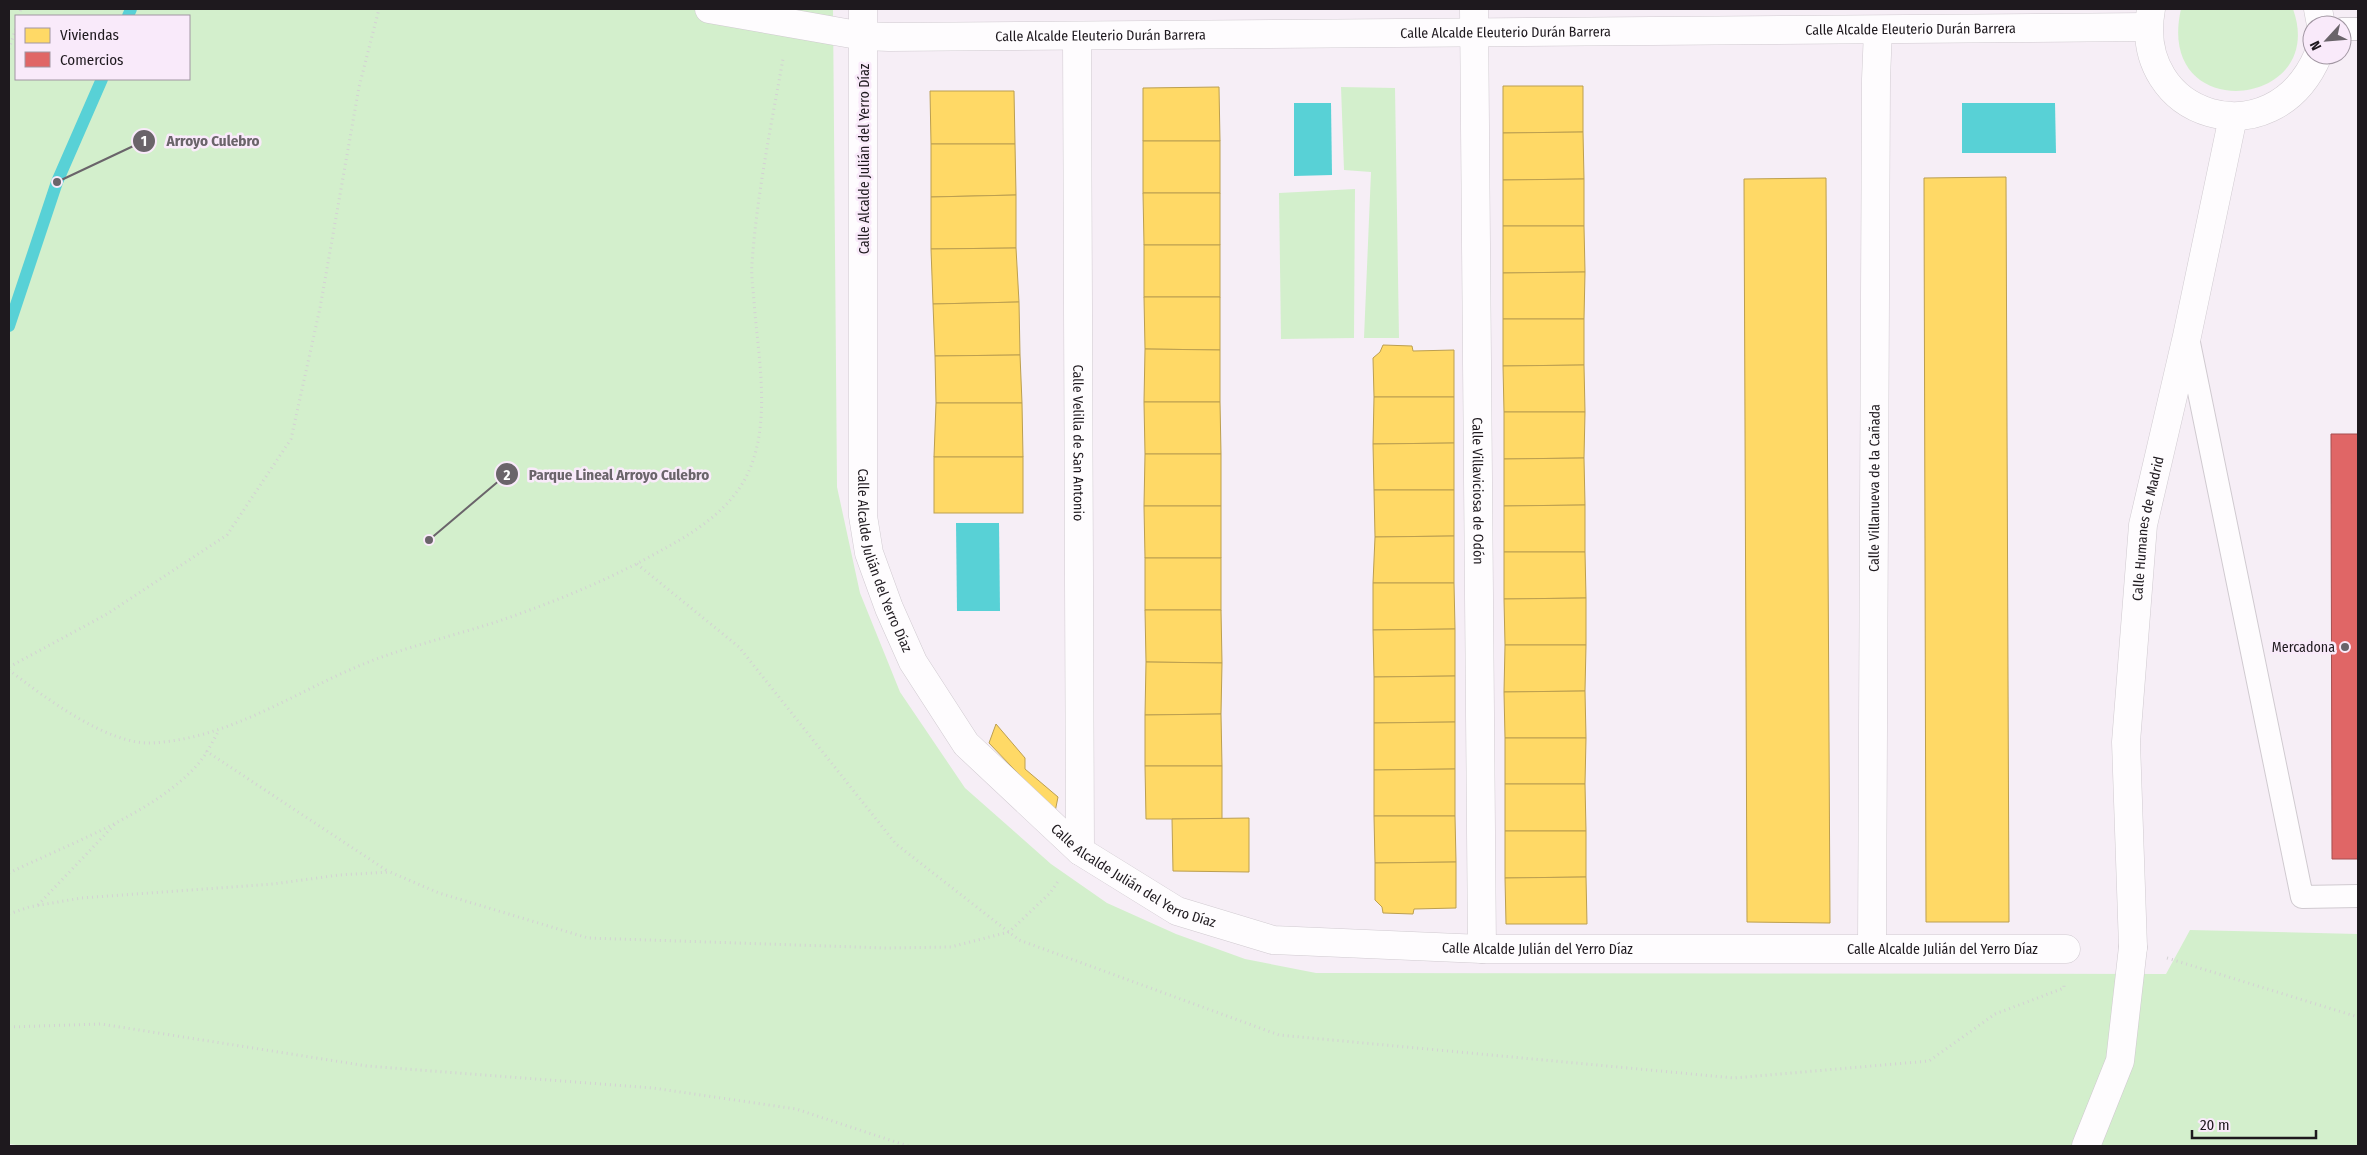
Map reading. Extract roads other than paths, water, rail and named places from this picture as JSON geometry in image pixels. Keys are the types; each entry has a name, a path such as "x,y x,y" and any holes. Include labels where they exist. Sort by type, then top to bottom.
{"main road":[{"name":"Calle Alcalde Eleuterio Durán Barrera","path":"709,9 863,36 1078,36 1474,21 1878,30 2149,18"},
{"name":"Calle Alcalde Julián del Yerro Díaz","path":"864,9 863,516 869,553 889,608 913,662 966,744 1080,851 1177,911 1273,940 1482,949 2066,949"},
{"path":"2149,18 2151,54 2163,79 2182,99 2206,112 2233,117 2260,113 2285,100 2305,81 2313,65"},
{"name":"Calle Villaviciosa de Odón","path":"1474,21 1482,949"},
{"name":"Calle Villanueva de la Cañada","path":"1872,948 1876,79 1878,30"},
{"name":"Calle Velilla de San Antonio","path":"1078,36 1080,851"},
{"name":"Calle Humanes de Madrid","path":"2086,1146 2120,1061 2133,947 2126,742 2143,525 2187,336 2233,117"}],"lane":[{"path":"2187,336 2302,897 2358,896"}],"water":[{"path":"1294,103 1331,103 1332,175 1294,176"},
{"path":"1962,103 2055,103 2056,153 1962,153"},
{"path":"956,523 999,523 1000,611 957,611"}],"waterway":[{"path":"128,15 131,9"},
{"path":"9,326 57,182 102,80"}],"place":[{"name":"Arroyo Culebro","path":"57,182"},
{"name":"Parque Lineal Arroyo Culebro","path":"429,540"},
{"name":"Mercadona","path":"2345,647"}]}
